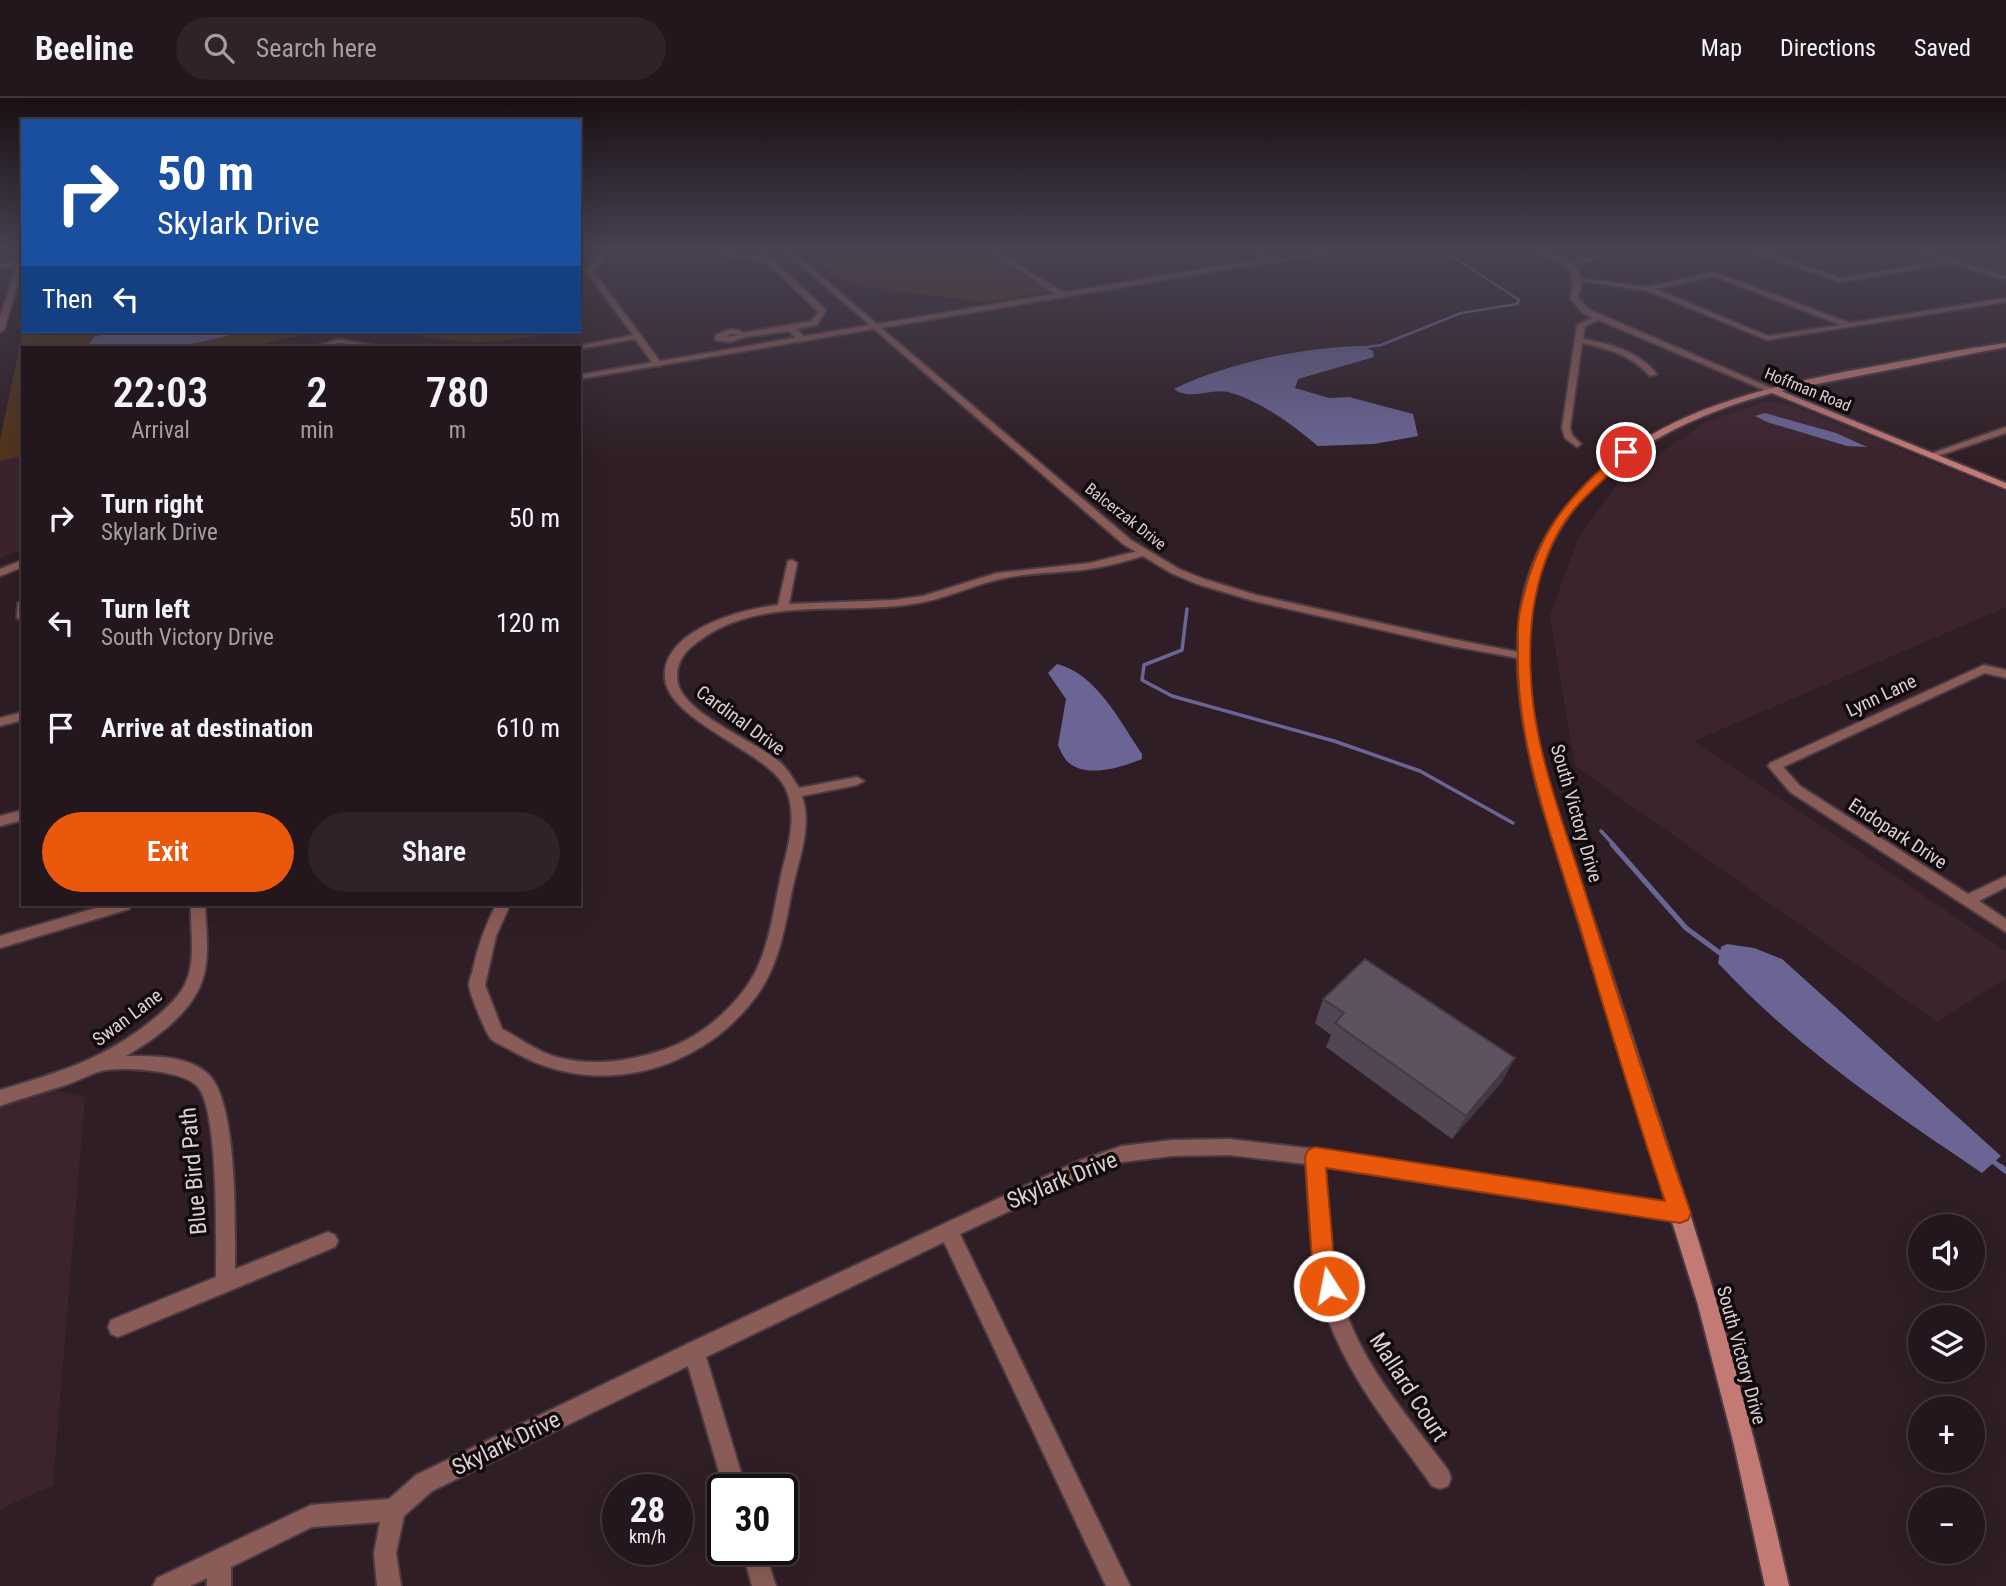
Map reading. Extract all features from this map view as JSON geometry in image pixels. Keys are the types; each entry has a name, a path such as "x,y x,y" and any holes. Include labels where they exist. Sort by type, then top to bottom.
{"main road":[{"name":"South Victory Drive","path":"1777,1586 1731,1389 1680,1213 1650,1128 1548,797 1528,711 1523,656 1525,614 1536,569 1553,530 1586,486 1618,458 1657,433 1705,411 1772,390 2005,345"},
{"name":"Hoffman Road","path":"1772,390 2006,486"}],"street":[{"path":"626,319 658,364"},
{"path":"742,335 791,328 814,323 817,319"},
{"name":"Balcerzak Drive","path":"868,319 1142,554 1171,569 1231,591 1475,649 1523,656"},
{"path":"581,377 916,319"},
{"path":"1577,444 1568,436 1566,428 1581,325 1595,319"},
{"name":"Hoffman Road","path":"1602,319 1772,390"},
{"path":"1722,319 1767,338 1784,338 1896,319"},
{"path":"1833,319 1853,327"},
{"path":"791,328 802,339"},
{"path":"581,347 639,336"},
{"path":"1579,340 1622,350 1646,365 1653,374"},
{"path":"321,346 339,341 363,346"},
{"path":"1932,455 2006,430"},
{"name":"Cardinal Drive","path":"795,793 773,763 700,717 678,699 670,676 678,652 703,631 744,614 783,606 846,606 923,600 1009,573 1089,566 1142,554"},
{"path":"0,567 21,563"},
{"path":"0,573 21,563"},
{"path":"783,606 792,563"},
{"name":"Lynn Lane","path":"1775,766 1984,669 2006,674"},
{"path":"0,722 21,717"},
{"name":"Endopark Drive","path":"1775,766 1795,789 2006,926"},
{"path":"503,906 488,936 477,985 495,1033 552,1063 610,1070 673,1056 729,1020 765,970 780,916 798,830 795,793 857,781"},
{"path":"0,821 21,816"},
{"path":"1967,901 2006,881"},
{"path":"0,942 121,906"},
{"name":"Swan Lane","path":"0,1098 100,1064 156,1026 186,998 195,983 199,967 198,906"},
{"name":"Blue Bird Path","path":"100,1064 159,1065 190,1072 205,1081 212,1098 221,1155 226,1283"},
{"name":"Skylark Drive","path":"394,1510 424,1483 948,1230 1082,1168 1122,1154 1172,1147 1229,1146 1680,1213"},
{"name":"Mallard Court","path":"1315,1157 1323,1260 1335,1312 1361,1364 1440,1478"},
{"path":"948,1230 1118,1586"},
{"path":"118,1327 328,1241"},
{"path":"694,1351 731,1474"},
{"path":"165,1586 311,1516 394,1510 385,1553 389,1586"},
{"path":"219,1560 219,1586"},
{"path":"758,1565 764,1586"}],"shaded area":[{"path":"23,333 309,333 257,346 21,346 21,456 0,461 0,440"},
{"path":"109,333 235,333 202,342 171,346 87,346 94,337"},
{"path":"410,333 548,333 480,342"},
{"path":"1363,346 1373,351 1374,357 1298,379 1295,388 1329,398 1349,397 1413,414 1418,436 1374,444 1318,446 1276,414 1241,396 1221,391 1186,394 1174,389 1218,371 1266,358 1316,349"},
{"path":"1768,401 1796,407 2006,492 2006,607 1694,741 2006,951 2006,978 1938,1022 1575,766 1550,616 1578,538 1620,480 1705,423"},
{"path":"1765,413 1836,433 1867,447 1847,446 1755,416"},
{"path":"21,456 21,551 0,558 0,461"},
{"path":"1057,664 1071,669 1096,688 1142,754 1142,759 1093,771 1074,766 1066,760 1058,745 1066,699 1048,673"},
{"path":"1727,944 1754,948 1782,959 2001,1156 1982,1173 1844,1076 1779,1022 1718,963 1721,947"},
{"path":"50,1089 85,1097 53,1485 0,1509 0,1106"}],"building":[{"path":"1365,959 1515,1058 1466,1116 1335,1023 1344,1013 1323,999"}],"waterway":[{"path":"1360,348 1381,345 1445,319"},
{"path":"1187,609 1182,650 1144,665 1142,680 1172,696 1334,741 1420,771 1513,823"},
{"path":"1601,831 1614,845"},
{"path":"1612,844 1686,928 1724,956"},
{"path":"1990,1159 2003,1169"},
{"path":"2001,1167 2006,1171"}],"route":[{"path":"1329,1286 1323,1260 1315,1157 1680,1213 1650,1128 1551,808 1534,743 1524,680 1525,614 1543,552 1564,513 1586,486 1626,452"}]}
